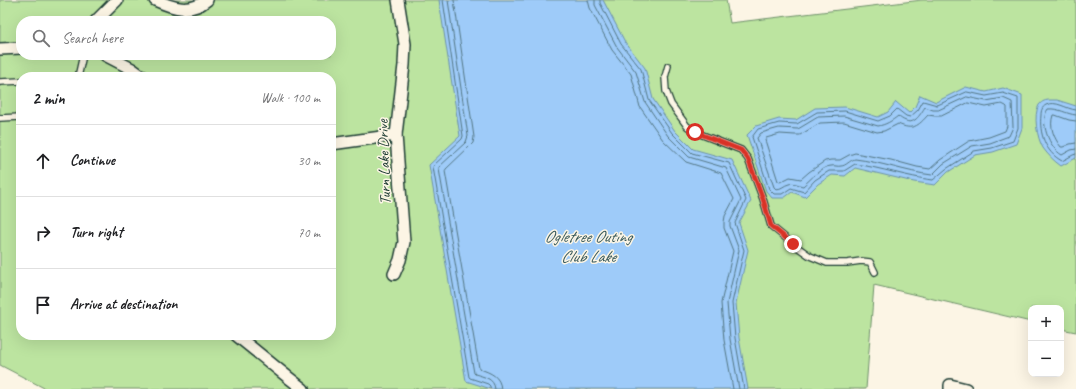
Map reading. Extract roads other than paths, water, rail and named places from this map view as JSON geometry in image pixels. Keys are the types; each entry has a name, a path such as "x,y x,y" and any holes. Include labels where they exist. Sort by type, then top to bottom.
{"street":[{"path":"101,16 117,0"},
{"path":"156,0 180,9 192,8 207,0"},
{"name":"Turn Lake Drive","path":"394,274 400,260 404,242 396,135 405,44 398,0"},
{"path":"0,49 16,48"},
{"path":"115,60 136,72"},
{"path":"336,143 396,135"},
{"path":"242,340 303,389"},
{"path":"950,389 950,385 966,389"}],"lane":[{"path":"79,72 82,60"},
{"path":"668,66 665,77 666,91 671,104 687,126 695,132 741,150 748,159 771,226 810,256 827,263 861,261 870,262 874,272"},
{"path":"0,82 16,81"},
{"path":"0,118 16,117"}],"water":[{"name":"Ogletree Outing Club Lake","path":"439,0 603,0 625,42 645,68 653,99 675,131 693,149 732,160 751,201 739,223 748,250 736,303 739,338 748,389 491,389 466,381 429,165 460,136"},
{"path":"966,87 986,92 1003,88 1022,95 1022,128 1016,144 993,152 975,155 948,172 935,185 914,182 855,168 845,176 832,175 818,184 805,197 792,192 784,198 772,198 766,191 747,135 756,126 779,119 796,120 815,108 845,107 878,117 888,112 896,102 909,113 915,107 920,95 936,102"},
{"path":"1050,100 1057,100 1076,106 1076,158 1061,166 1051,158 1043,148 1038,133 1036,120 1037,109 1041,103"}]}
